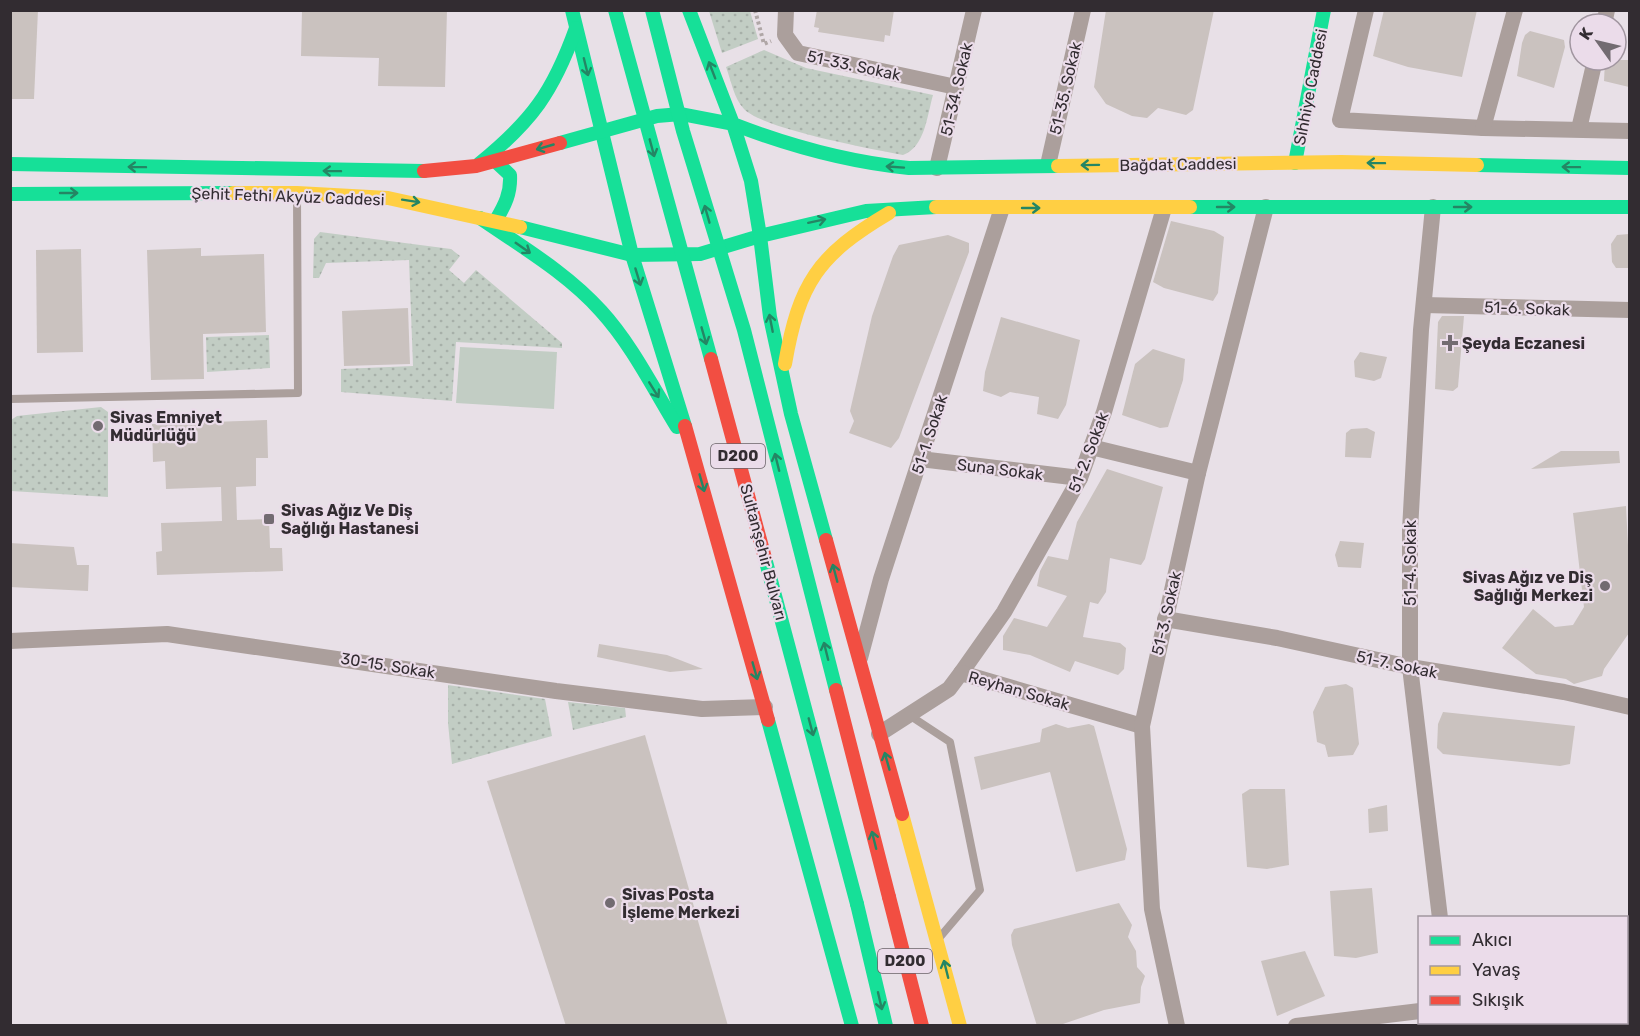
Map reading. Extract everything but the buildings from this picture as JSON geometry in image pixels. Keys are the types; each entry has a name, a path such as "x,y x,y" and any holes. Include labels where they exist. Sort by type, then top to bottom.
{"main road":[{"path":"572,10 632,255 694,453 852,1026"},
{"name":"Sultanşehir Bulvarı","path":"615,10 730,426 857,904 886,1026"},
{"name":"D200","path":"652,10 687,143 744,330 922,1026"},
{"path":"689,10 733,124 751,181 770,317 782,378 879,735 938,939 960,1026"},
{"name":"Sıhhiye Caddesi","path":"1295,163 1324,10"},
{"path":"476,166 516,135 535,115 565,60 576,28"},
{"name":"Bağdat Caddesi","path":"602,131 657,116 681,114 733,124 784,143 854,162 883,166 938,168 1295,163 1629,168"},
{"name":"Şehit Fethi Akyüz Caddesi","path":"10,164 409,172 476,166 602,131"},
{"path":"495,161 510,175 511,188 509,199 496,220"},
{"name":"Şehit Fethi Akyüz Caddesi","path":"10,194 297,193 388,198 475,215 632,255 700,254 760,236"},
{"path":"760,236 866,211 897,208 1629,207"},
{"path":"782,378 795,309 807,283 827,257 852,235 897,208"},
{"path":"475,215 539,259 599,309 624,341 694,453"}],"street":[{"name":"51-33. Sokak","path":"786,10 785,34 798,53 956,87"},
{"name":"51-34. Sokak","path":"938,168 974,10"},
{"name":"51-35. Sokak","path":"1048,165 1083,10"},
{"path":"1366,10 1340,120 1483,128 1629,131"},
{"path":"1483,128 1515,10"},
{"path":"1579,129 1592,72"},
{"name":"51-3. Sokak","path":"1178,1026 1152,909 1142,726 1198,473 1266,207"},
{"name":"51-4. Sokak","path":"1433,207 1424,304 1410,530 1410,667 1440,916"},
{"name":"51-1. Sokak","path":"860,662 881,579 1002,208"},
{"name":"51-2. Sokak","path":"961,674 1004,612 1080,478 1104,412 1164,208"},
{"name":"51-6. Sokak","path":"1424,304 1629,310"},
{"path":"1091,447 1198,473"},
{"name":"Suna Sokak","path":"920,459 1080,478"},
{"name":"51-7. Sokak","path":"1165,619 1277,638 1410,667 1564,692 1629,706"},
{"name":"30-15. Sokak","path":"10,641 167,634 556,691 668,705 702,709 765,707"},
{"name":"Reyhan Sokak","path":"879,735 950,689 961,674 1142,726"},
{"path":"1296,1026 1418,1011"}],"lane":[{"path":"10,399 298,393 297,193"},
{"path":"909,716 950,742 980,890 938,939"}],"shaded area":[{"path":"709,11 750,11 758,39 722,53"},
{"path":"764,50 806,68 933,95 921,138 910,151 903,155 794,131 755,116 744,109 738,100 726,67"},
{"path":"320,232 451,249 460,256 449,270 464,283 476,270 562,343 562,348 456,342 452,401 341,392 341,369 413,366 409,260 326,263 319,278 313,278 314,239"},
{"path":"269,335 270,368 207,372 206,337"},
{"path":"460,347 557,352 554,409 456,403"},
{"path":"101,407 108,412 108,497 11,491 11,420 17,416"},
{"path":"448,685 545,699 552,736 452,764 448,723"},
{"path":"568,702 625,708 626,717 573,730"}],"traffic: fast":[{"path":"572,10 632,255 685,426"},
{"path":"615,10 711,359"},
{"path":"652,10 683,131 744,330 836,690"},
{"path":"689,10 733,124 819,152 864,162 909,168 1058,166"},
{"path":"1295,163 1324,10"},
{"path":"479,164 513,134 539,104 559,70 576,28"},
{"path":"520,227 632,255 700,254 760,236 751,181 733,124 681,114 657,116 560,143"},
{"path":"495,161 510,175 507,199 496,220"},
{"path":"10,164 424,171"},
{"path":"1477,165 1630,168"},
{"path":"10,194 233,193"},
{"path":"826,540 791,414 770,317 760,236 866,211 936,207"},
{"path":"1190,207 1630,207"},
{"path":"480,218 528,250 588,297 612,324 632,352 677,427"},
{"path":"765,558 857,904"},
{"path":"768,720 852,1026"},
{"path":"857,904 886,1026"}],"traffic: slow":[{"path":"1058,166 1341,162 1477,165"},
{"path":"233,193 297,193 388,198 520,227"},
{"path":"936,207 1190,207"},
{"path":"785,364 797,312 816,274 845,243 889,213"},
{"path":"902,814 960,1026"}],"traffic: jam":[{"path":"424,171 476,166 560,143"},
{"path":"711,359 765,558"},
{"path":"685,426 768,720"},
{"path":"826,540 902,814"},
{"path":"836,690 889,897"},
{"path":"889,897 922,1026"}],"place":[{"name":"Şeyda Eczanesi","path":"1450,343"},
{"name":"Sivas Emniyet Müdürlüğü","path":"98,426"},
{"name":"Sivas Ağız Ve Diş Sağlığı Hastanesi","path":"269,519"},
{"name":"Sivas Ağız ve Diş Sağlığı Merkezi","path":"1605,586"},
{"name":"Sivas Posta İşleme Merkezi","path":"610,903"}]}
